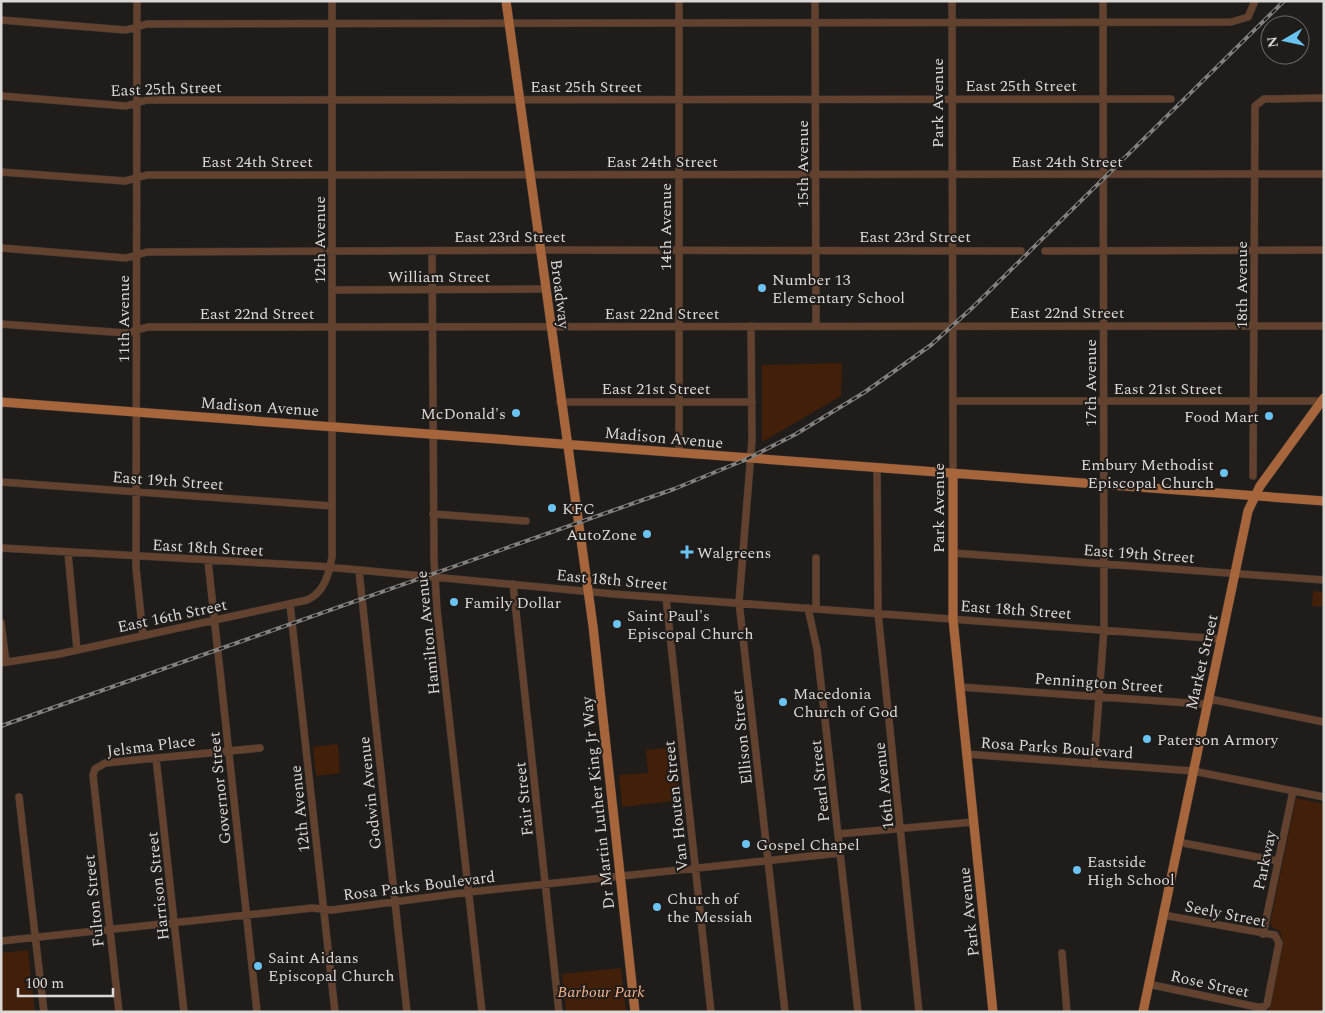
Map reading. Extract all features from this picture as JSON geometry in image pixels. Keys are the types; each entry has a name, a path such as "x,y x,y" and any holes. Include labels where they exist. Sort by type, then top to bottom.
{"main road":[{"name":"Broadway","path":"506,1 587,591"},
{"name":"Market Street","path":"1143,1012 1248,511 1254,496 1323,400"},
{"name":"Madison Avenue","path":"1,402 1324,501"},
{"name":"Park Avenue","path":"953,473 953,619 993,1012"},
{"name":"Dr Martin Luther King Jr Way","path":"587,591 635,1012"}],"street":[{"name":"11th Avenue","path":"136,1 136,557 143,636"},
{"name":"12th Avenue","path":"330,568 333,427 332,1"},
{"name":"14th Avenue","path":"678,1 679,453"},
{"name":"15th Avenue","path":"815,1 816,326"},
{"name":"Park Avenue","path":"952,1 953,473"},
{"name":"17th Avenue","path":"1094,764 1104,630 1103,1"},
{"path":"1,20 126,30 147,24 1231,22 1248,17 1255,1"},
{"name":"East 25th Street","path":"1,96 126,106 147,100 1171,99"},
{"name":"18th Avenue","path":"1253,476 1255,401 1255,106 1264,99 1324,98"},
{"name":"East 24th Street","path":"1,172 125,180 147,175 1324,174"},
{"name":"East 23rd Street","path":"1,248 126,258 147,252 540,250 1021,251"},
{"path":"1045,251 1324,250"},
{"name":"Hamilton Avenue","path":"432,251 435,577 482,1012"},
{"name":"William Street","path":"332,290 545,289"},
{"name":"East 22nd Street","path":"1,324 126,333 148,326 1324,326"},
{"name":"Ellison Street","path":"752,326 751,459 739,602 785,1012"},
{"name":"East 21st Street","path":"953,401 1323,400"},
{"name":"East 21st Street","path":"560,402 752,402"},
{"name":"16th Avenue","path":"878,467 878,613 919,1012"},
{"name":"East 19th Street","path":"1,482 332,506"},
{"path":"433,514 526,521"},
{"name":"East 18th Street","path":"1,548 330,568 666,598 1221,639"},
{"path":"68,553 77,650"},
{"name":"East 19th Street","path":"953,553 1324,580"},
{"path":"816,558 816,608"},
{"name":"Governor Street","path":"208,561 257,1012"},
{"name":"East 16th Street","path":"4,662 77,650 307,600 318,594 330,568"},
{"name":"Godwin Avenue","path":"359,571 407,1012"},
{"name":"Fair Street","path":"513,584 559,1012"},
{"name":"Van Houten Street","path":"666,598 711,1012"},
{"name":"12th Avenue","path":"290,604 335,1012"},
{"name":"Pearl Street","path":"808,608 817,649 858,1012"},
{"path":"1,623 4,662"},
{"name":"Pennington Street","path":"959,686 1207,703 1216,700 1324,722"},
{"name":"Jelsma Place","path":"94,788 93,775 99,766 156,758 260,748"},
{"name":"Rosa Parks Boulevard","path":"966,754 1193,770 1324,797"},
{"name":"Harrison Street","path":"156,758 184,1012"},
{"name":"Fulton Street","path":"94,788 119,1012"},
{"name":"Parkway","path":"1263,934 1293,791"},
{"path":"19,797 44,1012"},
{"path":"838,834 973,822"},
{"path":"1178,842 1278,862"},
{"name":"Rosa Parks Boulevard","path":"1,942 840,853"},
{"name":"Seely Street","path":"1163,914 1275,936 1279,944 1266,1006"},
{"path":"1062,953 1067,1012"},
{"name":"Rose Street","path":"1148,984 1257,1007 1266,1006"}],"green space":[{"path":"842,363 841,396 762,442 762,365"},
{"path":"1313,591 1324,592 1324,607 1312,606"},
{"path":"338,744 340,773 316,776 313,747"},
{"path":"674,747 681,800 622,807 619,775 648,773 646,750"},
{"path":"1296,798 1324,804 1324,1012 1268,1012 1283,943 1280,931 1273,928 1270,923"},
{"path":"28,950 35,1012 1,1012 1,953"},
{"name":"Barbour Park","path":"621,968 626,1012 566,1012 562,974"}],"railway":[{"path":"1,726 674,489 747,459 796,434 865,392 931,345 972,308 1284,1"}],"place":[{"name":"Number 13 Elementary School","path":"762,288"},
{"name":"McDonald's","path":"516,413"},
{"name":"Food Mart","path":"1269,416"},
{"name":"Embury Methodist Episcopal Church","path":"1224,473"},
{"name":"KFC","path":"552,508"},
{"name":"AutoZone","path":"647,534"},
{"name":"Walgreens","path":"687,552"},
{"name":"Family Dollar","path":"454,602"},
{"name":"Saint Paul's Episcopal Church","path":"617,624"},
{"name":"Macedonia Church of God","path":"783,702"},
{"name":"Paterson Armory","path":"1147,739"},
{"name":"Gospel Chapel","path":"746,844"},
{"name":"Eastside High School","path":"1077,870"},
{"name":"Church of the Messiah","path":"657,907"},
{"name":"Saint Aidans Episcopal Church","path":"258,966"}]}
